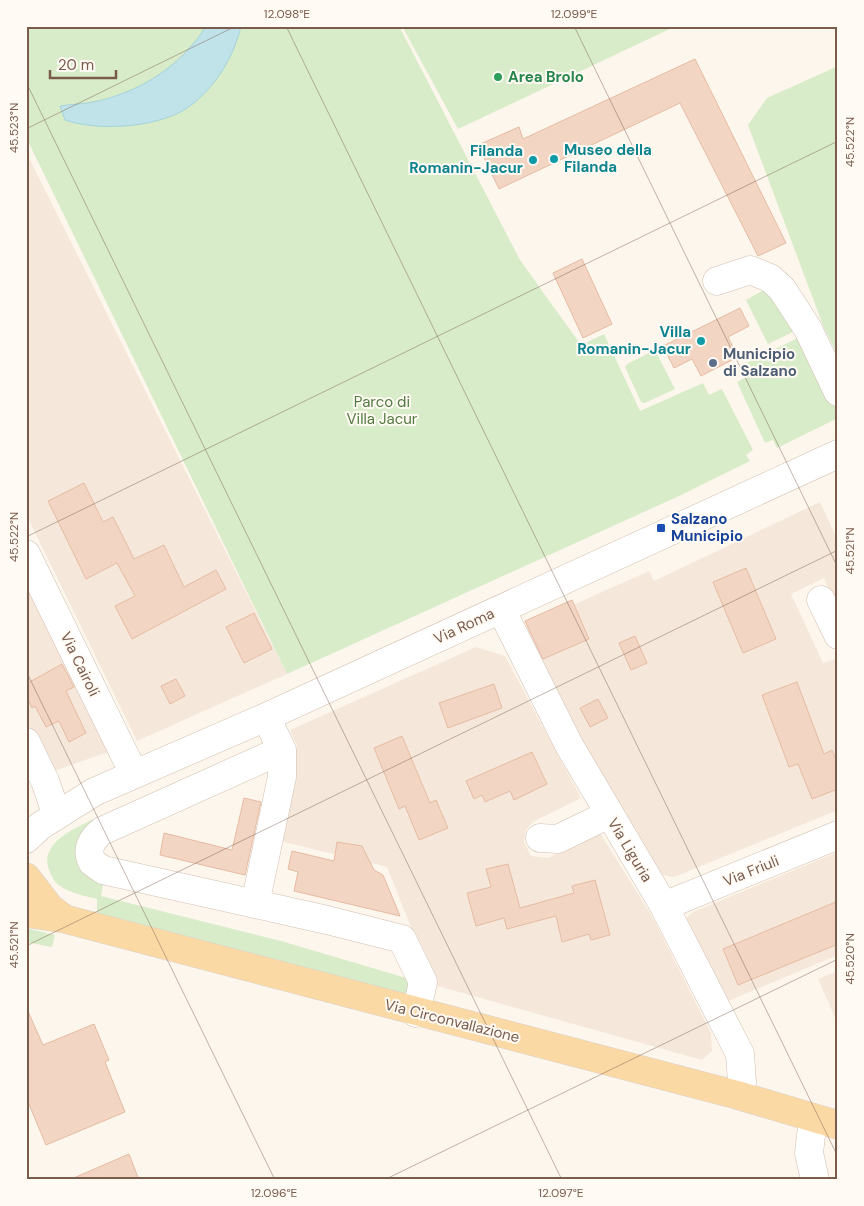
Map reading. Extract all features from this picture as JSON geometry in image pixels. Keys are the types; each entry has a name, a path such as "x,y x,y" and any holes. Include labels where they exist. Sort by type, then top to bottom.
{"main road":[{"name":"Via Circonvallazione","path":"26,877 50,908 65,919"},
{"name":"Via Circonvallazione","path":"26,913 65,919 737,1095 825,1122"}],"street":[{"path":"717,281 750,270 770,278 782,288 808,329 838,392"},
{"name":"Via Roma","path":"26,817 88,795 266,717 838,454"},
{"name":"Via Cairoli","path":"26,554 134,774"},
{"path":"821,600 838,635"},
{"name":"Via Liguria","path":"501,608 569,745 664,906 740,1054 742,1082 737,1095"},
{"path":"255,904 282,777 282,750 266,717"},
{"path":"26,742 45,781 54,807"},
{"path":"282,750 102,831 92,840 88,848 92,862 104,870 402,939 423,982 416,1012"},
{"name":"Via Roma","path":"26,839 40,826 88,795"},
{"path":"540,838 558,839 608,814"},
{"name":"Via Friuli","path":"664,906 838,835"},
{"path":"815,1180 809,1153 825,1122"}],"shaded area":[{"path":"26,152 287,674 137,741 26,514"},
{"path":"820,502 838,541 838,609 824,578 791,594 823,663 835,659 838,666 838,810 674,877 658,874 590,757 524,627 649,571 654,581"},
{"path":"26,577 111,751 51,772 26,722"},
{"path":"476,647 505,656 581,798 533,822 526,830 524,842 531,856 548,858 600,833 653,918 711,1033 712,1051 702,1060 434,985 387,867 276,840 297,746 290,730"},
{"path":"838,852 838,955 723,1003 685,927 686,918 693,912"},
{"path":"838,971 838,1024 818,979"}],"green space":[{"name":"Parco di Villa Jacur","path":"26,26 399,26 520,260 581,345 604,334 640,411 703,383 709,395 722,389 753,450 746,455 750,461 679,496 287,674 26,137"},
{"name":"Area Brolo","path":"402,26 676,26 458,129"},
{"path":"838,66 838,356 824,328 748,125 767,98"},
{"path":"769,287 797,330 768,344 746,300"},
{"path":"802,336 838,407 838,418 777,448 773,440 765,443 737,382 752,374 746,363"},
{"path":"655,350 675,389 645,403 641,402 625,367 627,364"},
{"path":"94,819 90,824 104,880 101,896 281,941 413,980 409,996 97,914 97,899 73,892 58,885 51,875 47,860 54,844 69,832"},
{"path":"26,928 55,935 52,947 26,942"}],"water":[{"path":"206,26 241,26 229,59 217,78 194,103 182,111 149,123 131,125 95,126 65,120 60,106 89,103 114,96 145,83 160,74 186,52"}],"building":[{"name":"Filanda Romanin-Jacur","path":"695,59 786,243 758,256 680,103 499,189 478,145 519,127 523,139"},
{"path":"582,259 612,324 583,338 553,273"},
{"name":"Villa Romanin-Jacur","path":"740,308 749,326 728,337 738,357 701,376 692,359 674,368 663,346"},
{"path":"84,483 103,522 113,517 134,559 164,545 184,587 216,570 226,589 132,639 115,606 135,596 117,563 86,579 48,501"},
{"path":"746,568 776,639 743,653 713,582"},
{"path":"572,600 589,639 543,659 525,621"},
{"path":"254,613 272,649 244,663 226,627"},
{"path":"635,636 647,663 631,670 619,643"},
{"path":"62,664 74,687 66,691 86,733 69,742 59,721 46,727 35,706 32,708 26,695 26,684"},
{"path":"176,679 185,696 170,704 161,686"},
{"path":"797,682 824,754 832,750 838,765 838,789 812,799 798,764 789,767 762,695"},
{"path":"494,684 502,708 448,728 439,703"},
{"path":"598,699 608,718 590,727 580,708"},
{"path":"402,736 430,803 436,800 448,828 419,840 405,806 399,809 374,748"},
{"path":"532,752 547,784 514,800 510,791 485,802 482,795 474,799 466,781"},
{"path":"244,798 261,802 245,875 160,855 164,833 232,850"},
{"path":"337,842 362,846 374,870 383,875 400,916 294,891 298,872 288,869 292,851 334,861"},
{"path":"508,864 520,908 574,893 572,886 595,880 610,935 591,940 589,934 562,942 556,916 507,929 504,918 476,926 467,893 491,887 486,869"},
{"path":"838,901 838,944 738,985 723,949"},
{"path":"26,1007 43,1045 94,1024 109,1060 105,1062 125,1112 46,1145 26,1097"},
{"path":"129,1154 139,1180 69,1180"}],"place":[{"name":"Area Brolo","path":"498,77"},
{"name":"Museo della Filanda","path":"554,159"},
{"name":"Filanda Romanin-Jacur","path":"533,160"},
{"name":"Villa Romanin-Jacur","path":"701,341"},
{"name":"Municipio di Salzano","path":"713,363"},
{"name":"Salzano Municipio","path":"661,528"}]}
